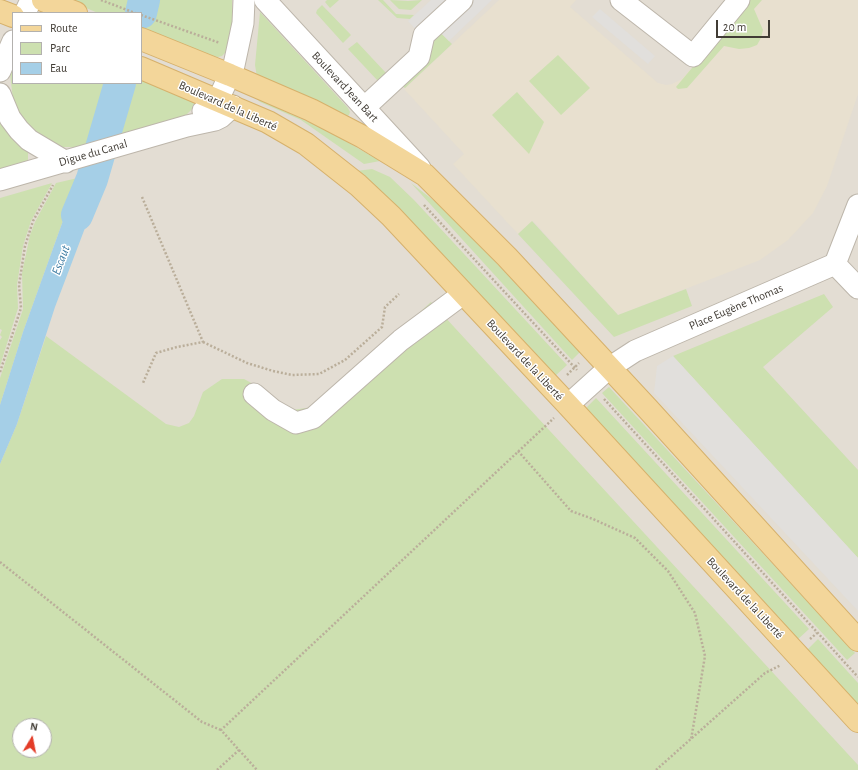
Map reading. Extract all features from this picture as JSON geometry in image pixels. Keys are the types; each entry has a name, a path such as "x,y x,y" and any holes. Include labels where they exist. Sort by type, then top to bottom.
{"main road":[{"path":"43,0 73,12"},
{"path":"0,11 12,16"},
{"path":"142,39 230,74 311,110 363,137 425,175 507,257 858,640"},
{"name":"Boulevard de la Liberté","path":"148,71 268,122 306,144 334,164 391,216 858,721"}],"street":[{"path":"25,12 31,0"},
{"path":"225,103 230,74 236,56 243,23 244,0"},
{"name":"Boulevard Jean Bart","path":"265,0 425,175"},
{"path":"364,107 419,57 424,35 462,0"},
{"path":"621,0 693,56 739,0"},
{"path":"0,71 12,43"},
{"path":"0,94 10,118 29,140 75,159"},
{"name":"Digue du Canal","path":"0,180 187,126 225,103"},
{"path":"858,204 835,264 858,288"},
{"name":"Place Eugène Thomas","path":"568,406 609,368 635,351 835,264"},
{"path":"254,394 273,410 296,423 313,418 401,340 463,294"}],"path":[{"path":"101,0 132,12"},
{"path":"142,15 168,24"},
{"path":"0,372 20,308 20,272 28,235 33,221 75,159"},
{"path":"142,196 203,342"},
{"path":"143,383 156,353 203,342 247,362 273,371 292,375 319,374 346,360 382,327 385,307 399,294"},
{"path":"552,389 593,351"},
{"path":"600,395 858,677"},
{"path":"221,730 518,451 568,406"},
{"path":"518,451 571,511 594,519 635,538 668,571 695,613 705,656 691,740"},
{"path":"0,562 202,722 221,730 257,770"},
{"path":"656,770 766,673 785,663 796,653"},
{"path":"848,666 853,661"},
{"path":"217,770 239,750"}],"shaded area":[{"path":"0,0 858,0 858,770 0,770"},
{"path":"431,0 450,0 417,31 408,21"},
{"path":"474,0 492,0 449,41 440,32"},
{"path":"499,0 576,0 570,7 658,83 666,85 682,79 749,0 858,0 858,94 827,186 813,213 788,240 760,260 618,315 533,221 518,234 453,164 464,154 404,89"},
{"path":"600,9 655,56 648,64 592,17"},
{"path":"673,356 858,558 858,611 654,393 657,366"}],"green space":[{"path":"67,0 232,0 232,26 226,52 222,56 218,57 201,55 142,31 142,12 96,12"},
{"path":"327,0 339,0 330,8 325,2"},
{"path":"378,0 383,0 396,14 414,15 410,19 397,18"},
{"path":"390,0 422,0 411,10 399,9"},
{"path":"749,0 762,0 754,9 763,30 757,45 739,49 724,46 687,88 678,89 676,87"},
{"path":"322,5 351,35 343,43 316,13"},
{"path":"260,12 348,108 350,112 349,115 346,117 257,77 255,65"},
{"path":"440,32 452,44 405,88 399,83"},
{"path":"357,42 386,73 378,81 348,49"},
{"path":"558,55 590,88 561,115 529,81"},
{"path":"12,65 12,84 105,84 86,147 63,147 54,144 31,129 20,115 13,100 10,73"},
{"path":"142,80 191,100 194,103 193,108 186,115 178,119 119,137 134,84 142,84"},
{"path":"517,92 544,122 529,154 492,115"},
{"path":"256,98 330,132 380,161 364,164 301,120 260,102"},
{"path":"0,123 28,151 28,162 0,170"},
{"path":"372,169 390,177 414,200 567,365 554,377 356,171"},
{"path":"82,177 69,204 23,332 0,405 0,378 23,309 22,273 30,235 35,222 56,183"},
{"path":"52,183 31,221 23,246 17,285 18,308 0,366 0,340 2,337 0,335 2,330 0,329 0,198"},
{"path":"411,183 456,220 580,352 572,360"},
{"path":"532,221 618,315 686,289 692,306 614,337 518,234"},
{"path":"824,294 833,307 763,367 858,470 858,558 673,356"},
{"path":"431,302 858,765 858,770 0,770 0,464 17,424 46,336 166,424 179,427 189,423 194,416 203,392 222,379 244,379 257,386 267,396 292,410 313,407 330,394"},
{"path":"609,387 855,653 847,660 602,393"},
{"path":"596,398 809,629 796,641 585,409"},
{"path":"818,639 858,683 858,708 806,651"}],"water":[{"path":"132,0 159,0 156,11 132,2"},
{"path":"105,84 134,84 121,128 89,137"},
{"path":"107,170 55,307 17,424 0,464 0,405 23,332 69,204 82,177"}],"waterway":[{"name":"Escaut","path":"141,12 144,0"},
{"name":"Escaut","path":"77,215 92,179 120,84"}]}
